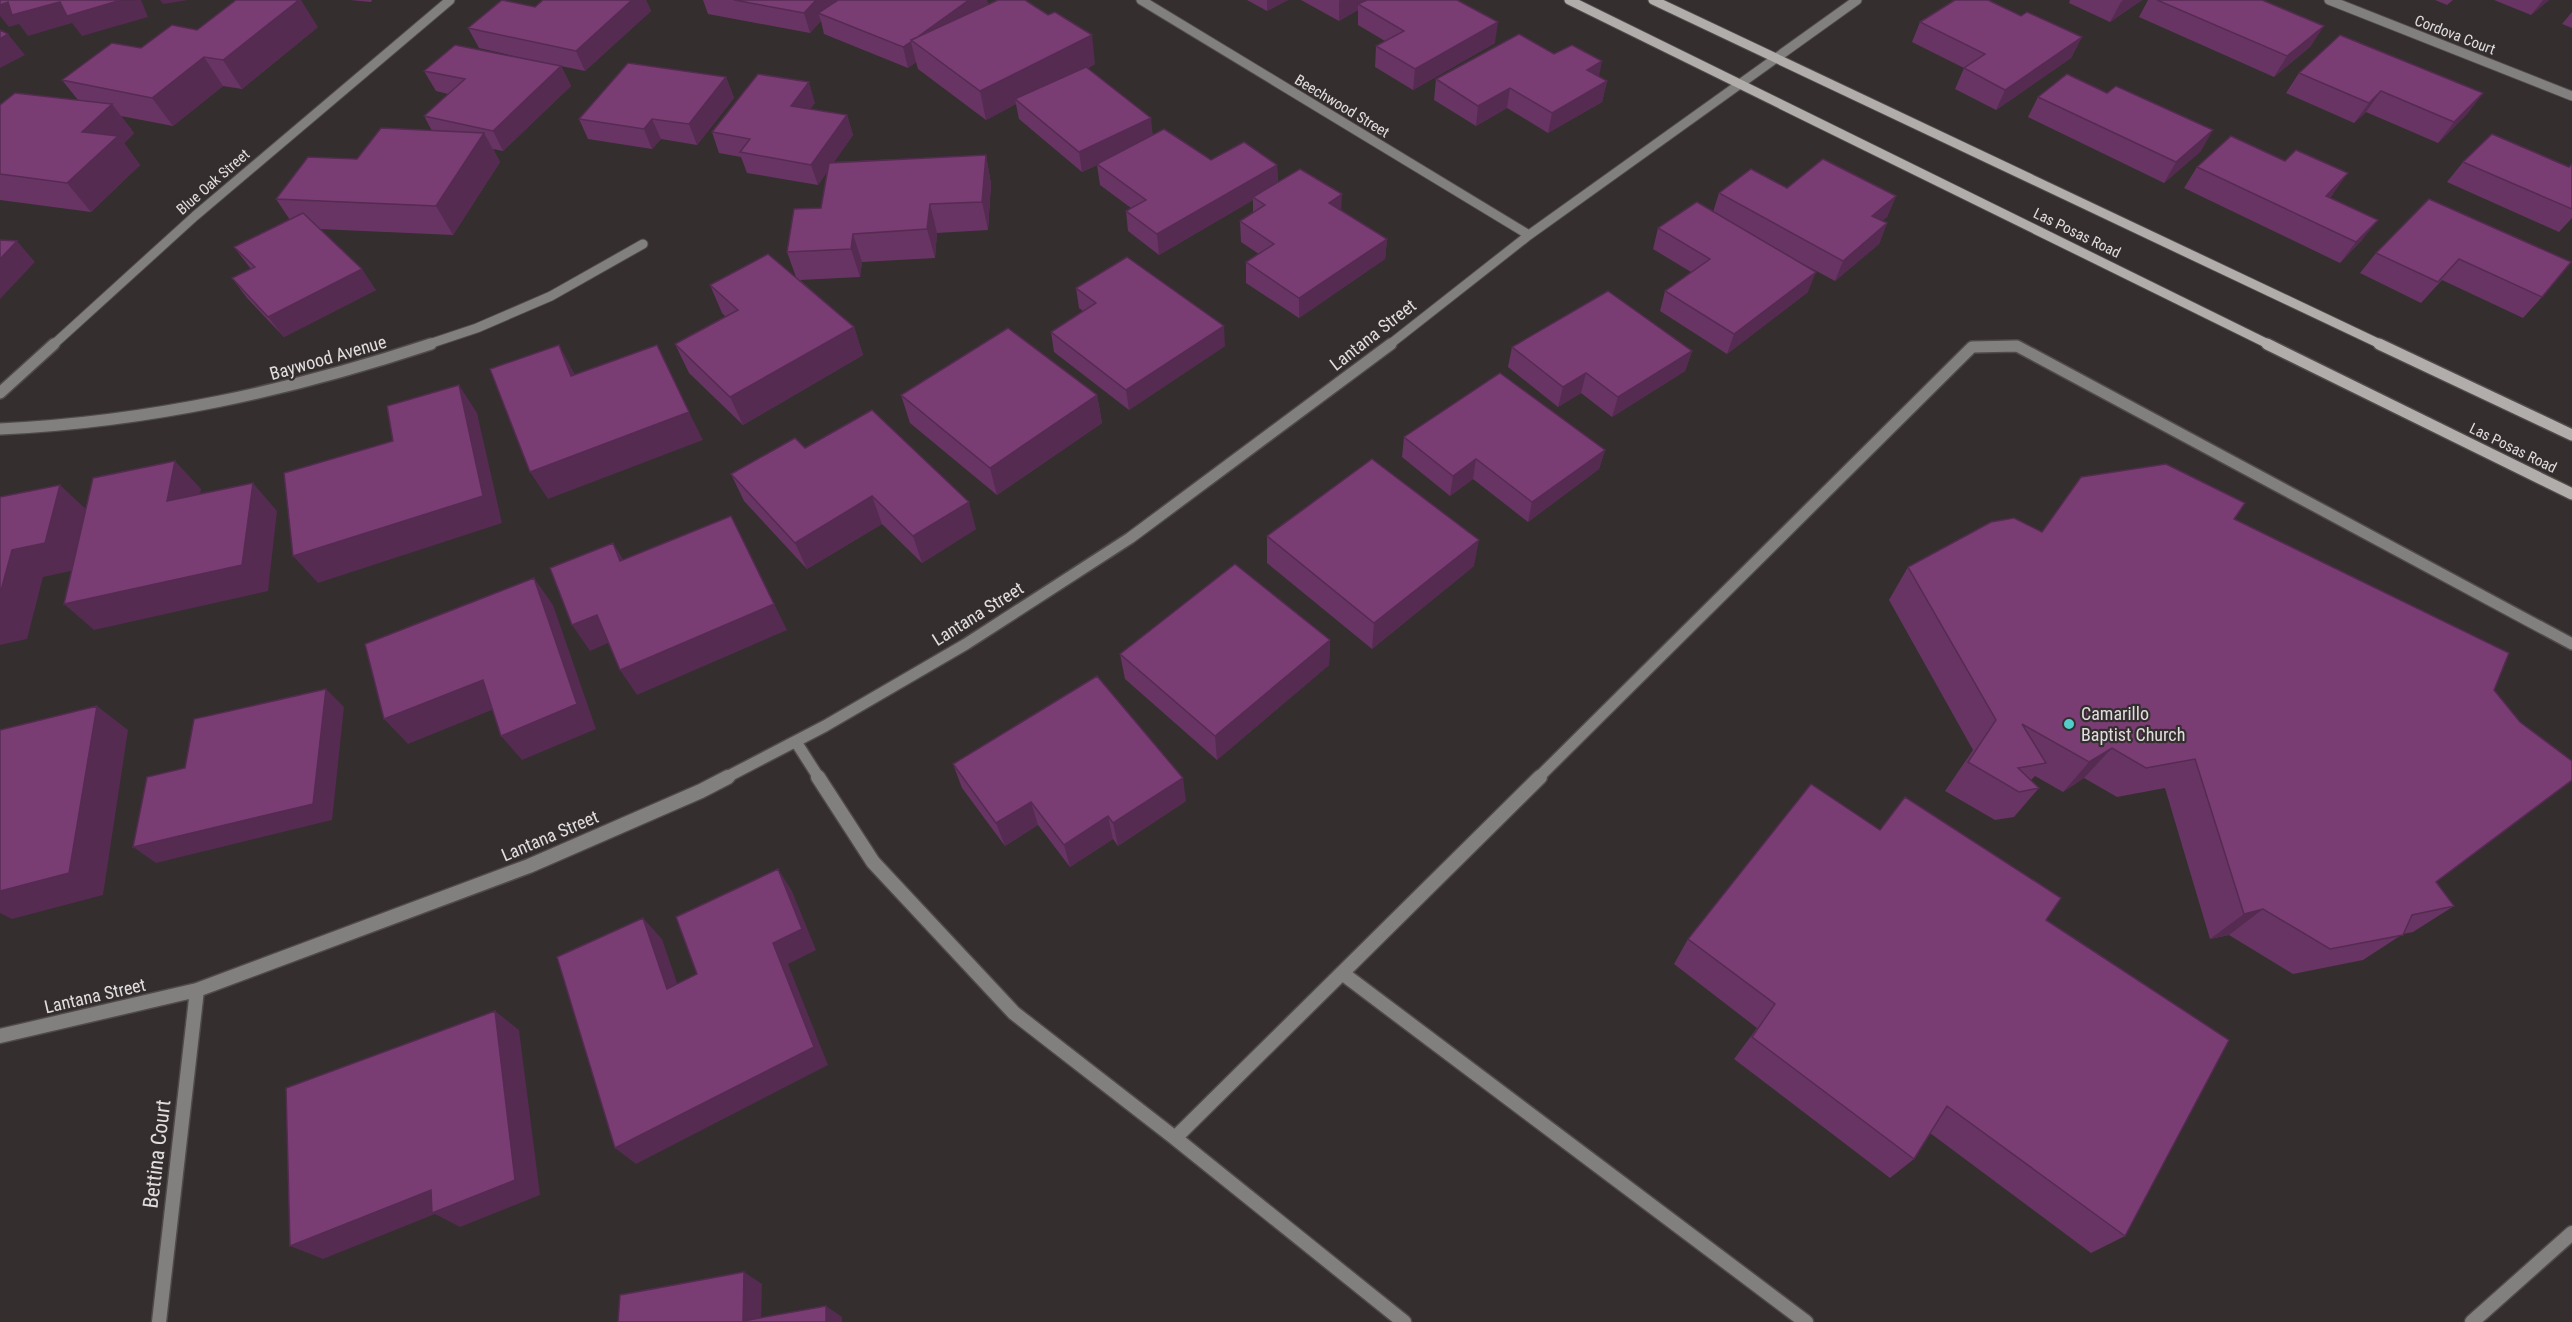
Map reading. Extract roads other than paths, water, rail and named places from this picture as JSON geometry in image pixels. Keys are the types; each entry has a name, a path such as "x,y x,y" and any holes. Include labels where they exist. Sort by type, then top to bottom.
{"main road":[{"name":"Las Posas Road","path":"1569,0 2572,494"},
{"name":"Las Posas Road","path":"1653,0 2572,435"}],"street":[{"name":"Blue Oak Street","path":"0,393 195,216 450,0"},
{"name":"Beechwood Street","path":"1141,0 1528,236"},
{"name":"Lantana Street","path":"0,1036 197,990 529,866 701,791 796,742 966,644 1130,538 1334,388 1528,236 1857,0"},
{"name":"Cordova Court","path":"2329,0 2572,96"},
{"name":"Baywood Avenue","path":"0,429 68,426 173,411 279,390 397,356 477,328 551,296 643,244"},
{"path":"1175,1138 1972,347 2017,346 2572,644"},
{"path":"796,742 873,862 1014,1012 1404,1322"},
{"path":"1342,973 1806,1322"},
{"name":"Bettina Court","path":"159,1322 197,990"},
{"path":"2472,1322 2572,1233"}],"place":[{"name":"Camarillo Baptist Church","path":"2069,724"}]}
